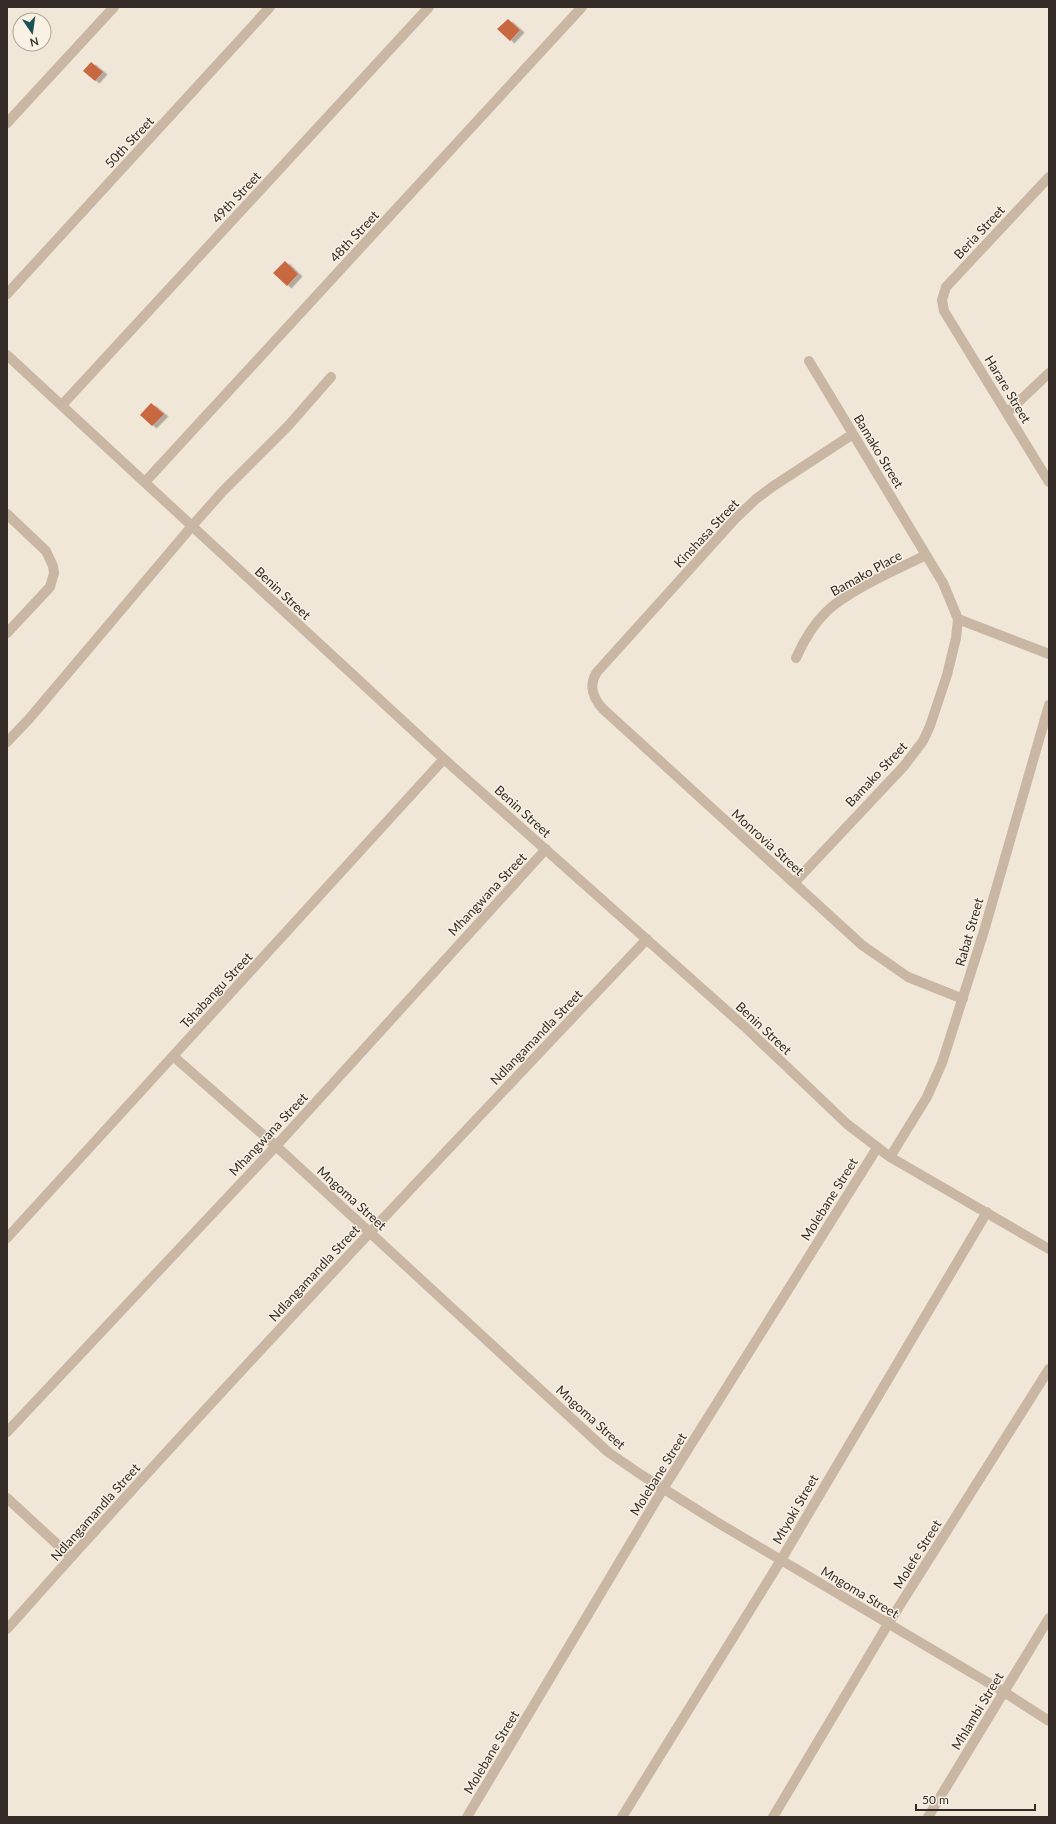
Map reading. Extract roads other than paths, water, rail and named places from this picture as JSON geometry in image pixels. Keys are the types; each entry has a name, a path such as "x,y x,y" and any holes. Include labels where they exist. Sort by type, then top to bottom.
{"street":[{"path":"7,123 114,7"},
{"name":"50th Street","path":"7,294 270,7"},
{"name":"49th Street","path":"62,405 429,7"},
{"name":"48th Street","path":"145,482 582,7"},
{"name":"Beria Street","path":"944,311 942,300 946,287 1049,177"},
{"name":"Harare Street","path":"944,311 1008,412 1049,482"},
{"name":"Benin Street","path":"7,355 444,759 745,1027 847,1124 890,1157 1049,1248"},
{"name":"Bamako Street","path":"794,884 904,766 923,741 930,726 947,676 956,638 958,619 952,600 809,361"},
{"path":"1008,412 1049,373"},
{"path":"7,742 29,719 192,526 288,426 331,377"},
{"name":"Kinshasa Street","path":"597,672 735,519 756,499 853,434"},
{"path":"7,514 46,551 53,566 54,572 50,587 7,633"},
{"name":"Bamako Place","path":"796,658 804,641 824,613 836,603 880,578 926,555"},
{"path":"958,619 1049,654"},
{"name":"Monrovia Street","path":"597,672 592,681 592,689 597,702 603,709 862,945 908,977 963,999"},
{"name":"Rabat Street","path":"890,1157 926,1097 942,1063 963,999 1049,705"},
{"name":"Tshabangu Street","path":"7,1238 444,759"},
{"name":"Mhangwana Street","path":"7,1432 276,1146 546,849"},
{"name":"Ndlangamandla Street","path":"7,1630 71,1558 370,1232 647,939"},
{"name":"Mngoma Street","path":"173,1056 276,1146 590,1436 624,1464 781,1560 1004,1692 1049,1721"},
{"name":"Molebane Street","path":"467,1817 663,1489 877,1148"},
{"name":"Mtyoki Street","path":"622,1817 781,1560 987,1212"},
{"name":"Molefe Street","path":"773,1817 888,1624 1049,1369"},
{"path":"7,1498 71,1558"},
{"name":"Mhlambi Street","path":"928,1817 1049,1618"}]}
